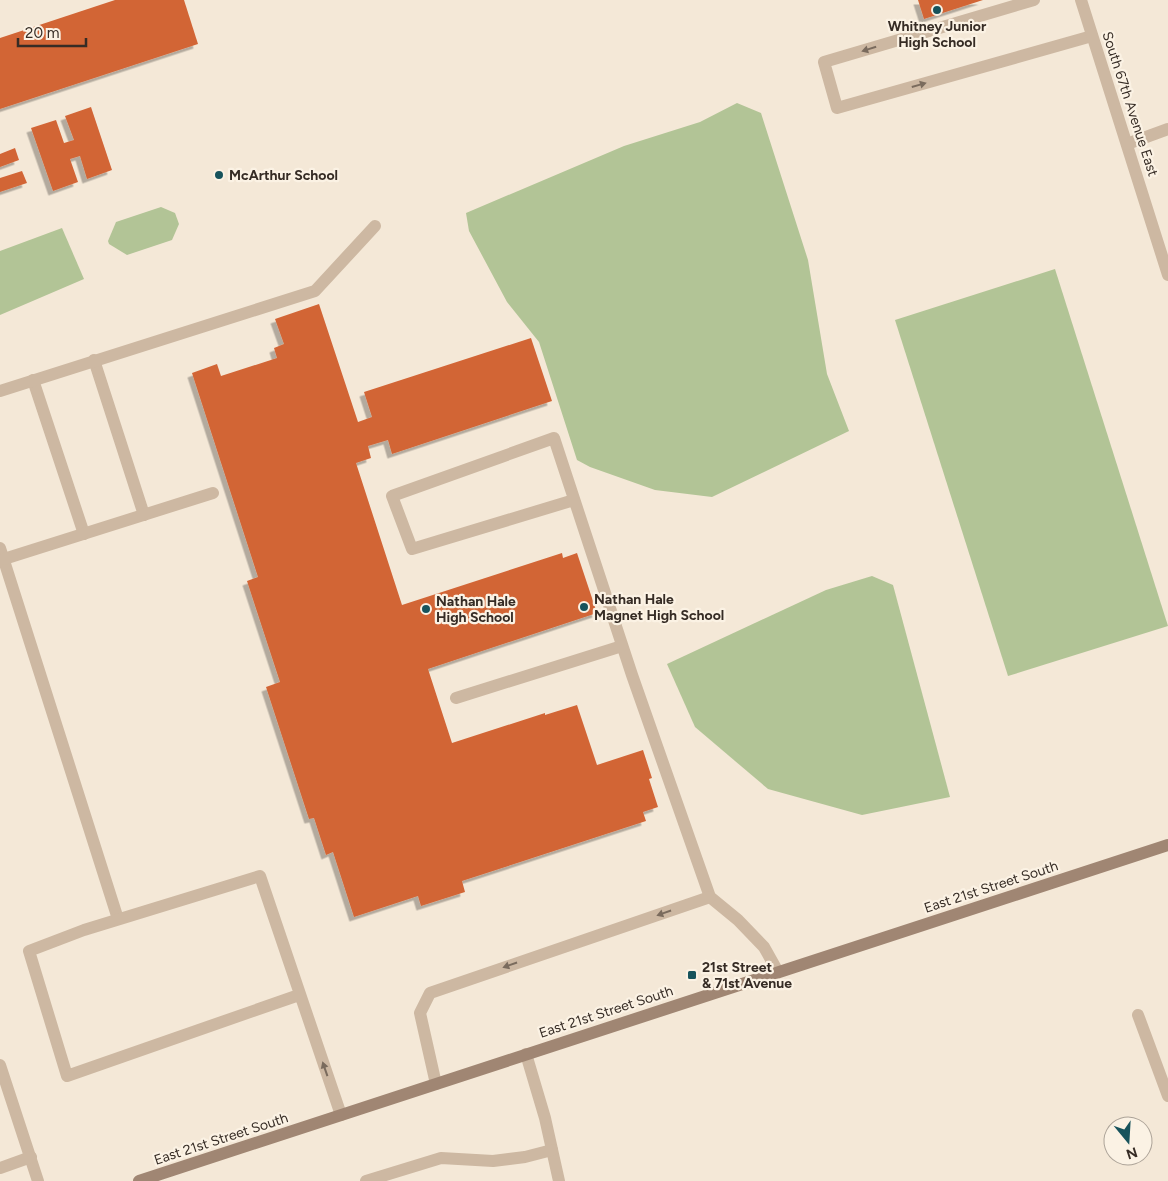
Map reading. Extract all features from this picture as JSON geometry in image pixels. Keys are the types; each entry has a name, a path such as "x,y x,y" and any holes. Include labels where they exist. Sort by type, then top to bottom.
{"main road":[{"name":"East 21st Street South","path":"139,1181 1168,845"}],"street":[{"path":"1034,0 824,62 838,108 1092,36"},
{"name":"South 67th Avenue East","path":"1081,0 1168,275"},
{"path":"1127,144 1168,129"},
{"path":"0,391 315,291 375,226"},
{"path":"94,360 144,515"},
{"path":"34,380 84,534"},
{"path":"574,500 412,549 392,496 554,438 622,646 710,897 738,920 764,947 778,972"},
{"path":"118,919 2,554 84,534 213,493"},
{"path":"456,698 622,646"},
{"path":"299,995 67,1076 29,951 118,919 260,876 341,1115"},
{"path":"436,1084 420,1013 430,993 710,897"},
{"path":"1138,1015 1168,1096"},
{"path":"526,1054 545,1118 559,1181"},
{"path":"0,1065 38,1181"},
{"path":"366,1181 441,1158 493,1162 552,1150"},
{"path":"0,1168 31,1157"}],"green space":[{"path":"737,103 761,113 808,260 827,374 849,431 712,497 655,490 590,467 577,460 539,342 507,302 469,231 466,213 624,146 700,122"},
{"path":"161,207 175,213 179,224 172,240 127,255 109,244 108,241 116,222"},
{"path":"62,228 84,279 0,315 0,251"},
{"path":"1055,269 1168,626 1008,676 895,320"},
{"path":"872,576 893,585 950,797 862,815 768,789 695,727 667,664 826,590"}],"building":[{"path":"115,0 184,0 198,44 0,109 0,38"},
{"name":"Whitney Junior High School","path":"918,0 983,0 924,19"},
{"path":"91,107 112,170 87,179 80,156 70,159 78,182 53,191 31,128 56,120 64,143 74,140 65,116"},
{"path":"15,148 19,160 0,167 0,154"},
{"path":"22,171 27,183 0,192 0,178"},
{"name":"Nathan Hale High School","path":"319,304 358,422 372,417 364,392 531,338 552,401 392,454 388,440 368,446 371,458 356,463 402,605 562,553 563,558 577,553 597,613 428,669 452,743 545,713 545,715 577,705 597,765 643,750 652,778 649,779 658,807 643,812 646,821 462,881 465,892 421,906 418,896 354,917 333,852 326,855 314,818 309,819 266,687 280,682 247,581 258,577 192,373 217,364 221,376 277,358 274,348 284,344 275,319"}],"place":[{"name":"Whitney Junior High School","path":"937,10"},
{"name":"McArthur School","path":"219,175"},
{"name":"Nathan Hale Magnet High School","path":"584,607"},
{"name":"Nathan Hale High School","path":"426,609"},
{"name":"21st Street & 71st Avenue","path":"692,975"}]}
